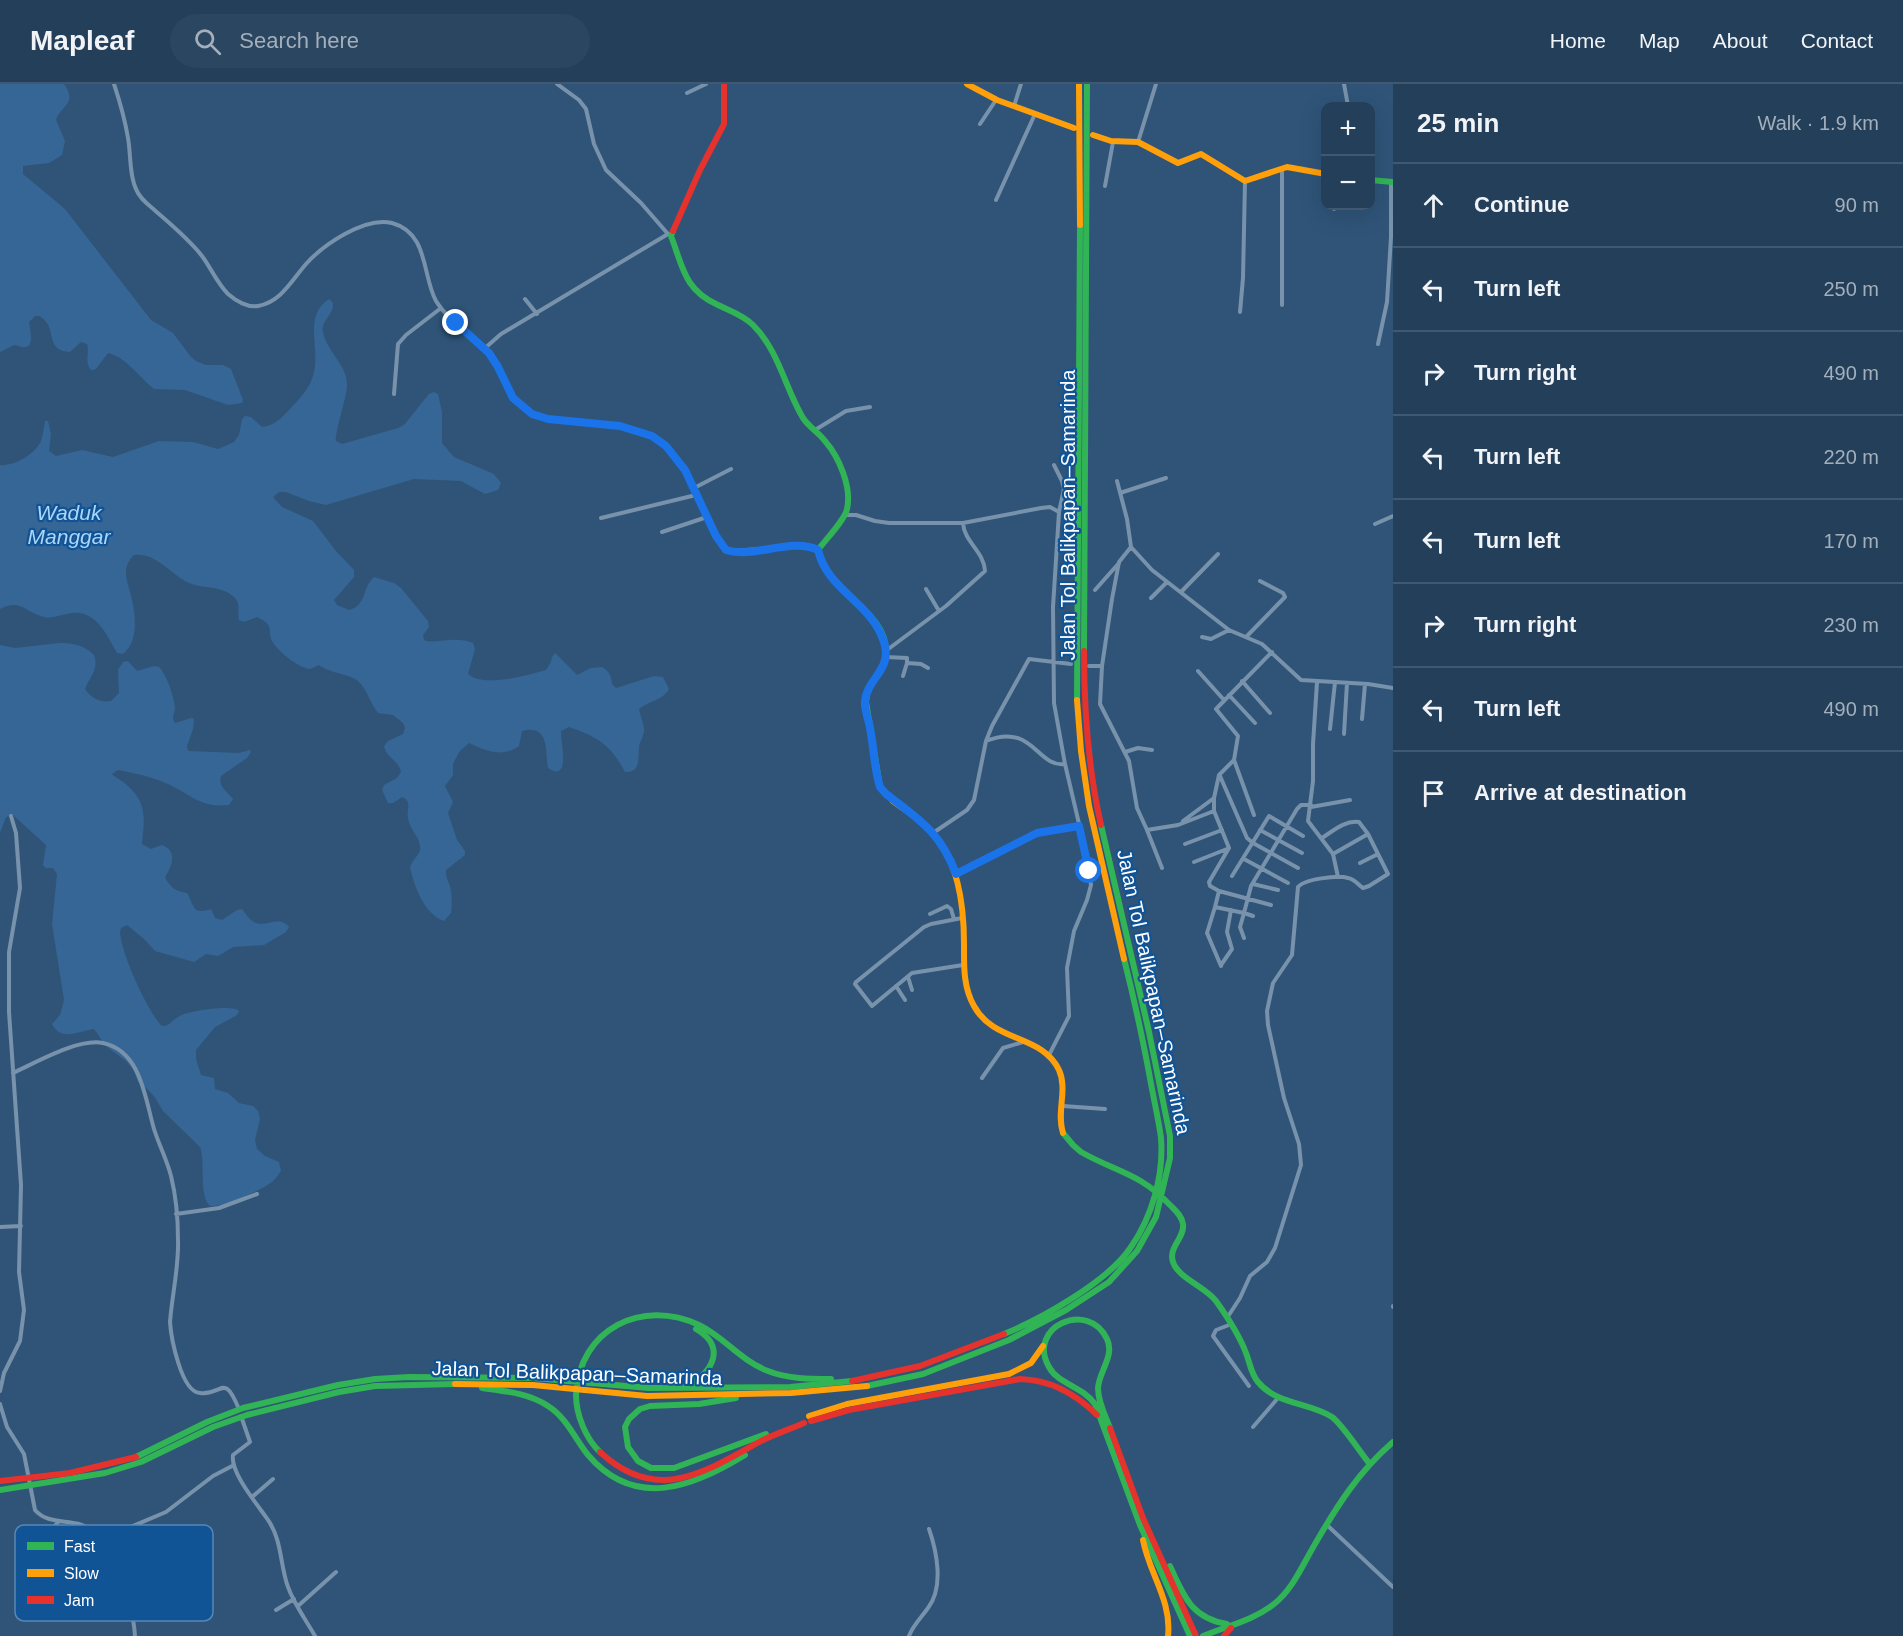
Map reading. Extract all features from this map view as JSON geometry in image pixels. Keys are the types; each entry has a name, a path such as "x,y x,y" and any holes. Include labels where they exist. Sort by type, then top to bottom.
{"main road":[{"path":"724,84 724,124 669,235 689,283 705,297 737,313 754,326 780,365 804,419 830,446 839,462 847,498 847,515 818,550 822,563 833,580 867,611 882,636 886,654 882,670 865,700 878,782 886,794 933,833 946,851 956,874 964,933 963,965 971,1001 982,1019 997,1032 1038,1046 1049,1055 1062,1076 1063,1106 1060,1126 1073,1145 1101,1162 1149,1185 1182,1219 1184,1225 1182,1234 1171,1253 1173,1264 1181,1273 1212,1296 1246,1352 1256,1381 1265,1391 1278,1398 1318,1410 1334,1418 1369,1463"},
{"path":"967,84 997,100 1074,128"},
{"name":"Jalan Tol Balikpapan–Samarinda","path":"0,1481 70,1473 104,1466 139,1456 207,1422 243,1408 338,1385 375,1379 513,1378 649,1388 681,1388 790,1387 848,1382 886,1375 920,1366 1008,1332 1062,1304 1105,1275 1131,1248 1149,1213 1159,1177 1161,1158 1159,1120 1142,1034 1089,806 1081,751 1076,688 1080,256 1079,84"},
{"name":"Jalan Tol Balikpapan–Samarinda","path":"0,1490 70,1480 123,1467 141,1462 213,1427 248,1415 282,1405 375,1386 533,1385 647,1396 764,1394 849,1389 889,1383 923,1374 1009,1340 1066,1310 1109,1282 1124,1268 1137,1251 1156,1217 1170,1158 1170,1136 1149,1032 1096,804 1088,750 1085,709 1087,84"},
{"path":"1093,135 1113,141 1138,142 1178,163 1201,154 1245,181 1260,178 1282,168 1321,173"},
{"path":"1375,180 1392,182"},
{"path":"772,1434 696,1474 676,1480 649,1479 619,1468 595,1449 580,1422 577,1383 591,1348 609,1329 633,1318 657,1316 686,1321 702,1327 748,1361 787,1377 831,1379 886,1375"},
{"path":"764,1394 699,1404 651,1406 640,1409 629,1419 626,1427 625,1436 628,1447 638,1461 651,1468 663,1469 684,1465 772,1434 847,1404 1009,1374 1026,1367 1035,1359 1047,1336 1059,1323 1077,1318 1094,1323 1106,1337 1109,1354 1099,1382 1100,1398 1143,1518 1196,1636"},
{"path":"582,1371 595,1350 612,1332 644,1320 670,1321 701,1331 709,1339 714,1354 706,1374 694,1383 681,1388"},
{"path":"1047,1336 1044,1354 1050,1371 1059,1379 1078,1386 1095,1404 1144,1533 1190,1636"},
{"path":"807,1420 1007,1381 1031,1379 1044,1381 1067,1391 1086,1403 1100,1418"},
{"path":"436,1384 498,1390 546,1404 564,1419 601,1470 631,1486 646,1490 663,1490 690,1484 732,1463 772,1434"},
{"path":"1203,1636 1259,1613 1283,1596 1347,1491 1369,1463 1393,1442"},
{"path":"1143,1518 1149,1525 1194,1611 1212,1622 1232,1625"},
{"path":"1144,1533 1145,1551 1168,1614 1170,1625 1168,1636"},
{"path":"1213,1636 1232,1625"},
{"path":"1224,1636 1232,1625"}],"street":[{"path":"114,84 124,119 136,191 184,236 200,254 222,288 234,298 252,306 275,300 307,263 335,241 372,223 390,222 398,225 409,233 424,256 434,295 441,308 494,359 513,398 532,414 548,419 620,426 652,436 666,446 685,470 722,546 729,551 806,546 818,550"},
{"path":"484,348 501,334 537,314 578,286 669,235 641,203 606,170 594,144 586,109 579,100 557,84"},
{"path":"687,93 706,84"},
{"path":"1344,84 1347,102"},
{"path":"1014,106 1021,85"},
{"path":"1138,142 1156,85"},
{"path":"980,124 997,100"},
{"path":"996,200 1035,114"},
{"path":"1105,186 1113,141"},
{"path":"1282,168 1282,305"},
{"path":"1239,312 1243,278 1245,181"},
{"path":"1378,344 1387,302 1392,182"},
{"path":"525,299 537,314"},
{"path":"394,394 398,344 441,308"},
{"path":"815,430 846,411 870,407"},
{"path":"1049,1055 1069,1016 1067,968 1074,931 1091,885 1054,703 1053,607 1059,512 1064,489 1054,465"},
{"path":"694,488 731,469"},
{"path":"1120,493 1166,478"},
{"path":"1117,481 1127,519 1131,547 1152,570 1229,630 1262,644 1301,680 1393,688"},
{"path":"601,518 696,495"},
{"path":"847,515 889,523 963,523 1041,508 1050,507 1059,512"},
{"path":"1375,524 1393,516"},
{"path":"662,532 707,517"},
{"path":"886,654 985,571 978,550 964,533 963,523"},
{"path":"1095,590 1131,547"},
{"path":"1181,592 1218,554"},
{"path":"1119,562 1102,666 1100,704 1129,761 1137,808 1162,868"},
{"path":"1247,636 1285,597 1283,593 1260,581"},
{"path":"1150,598 1167,582"},
{"path":"926,589 939,611"},
{"path":"1202,637 1212,639 1229,630"},
{"path":"1254,815 1234,760 1238,734 1216,710 1272,652"},
{"path":"886,654 905,657 907,663 903,676"},
{"path":"933,833 967,810 974,800 986,741 1029,659 1071,664"},
{"path":"907,663 921,664 928,668"},
{"path":"1089,666 1102,666"},
{"path":"1198,671 1224,700"},
{"path":"1242,681 1270,712"},
{"path":"1317,682 1311,806 1308,817 1309,824 1334,854 1338,877"},
{"path":"1330,729 1335,682"},
{"path":"1344,734 1347,683"},
{"path":"1362,719 1365,684"},
{"path":"1229,695 1254,723"},
{"path":"986,741 1007,736 1017,738 1039,750 1049,761 1065,764"},
{"path":"1125,752 1138,748 1152,750"},
{"path":"1229,848 1214,811 1214,798 1219,775 1234,760"},
{"path":"1219,775 1244,833 1252,843 1298,868"},
{"path":"1178,825 1214,798"},
{"path":"1244,938 1240,927 1253,884 1300,806 1350,800"},
{"path":"1147,830 1178,825 1214,811"},
{"path":"0,1391 4,1373 19,1345 24,1318 24,1299 19,1272 21,1185 8,965 20,888 16,833 11,816"},
{"path":"1232,876 1269,816 1302,836"},
{"path":"1249,1386 1213,1336 1216,1330 1228,1322 1250,1276 1267,1262 1275,1248 1301,1165 1299,1143 1284,1098 1267,1011 1273,983 1292,955 1298,887 1304,881 1338,877 1351,879 1362,888 1384,878 1388,872 1359,822 1344,825 1322,838"},
{"path":"956,874 1037,833 1079,826"},
{"path":"1185,844 1222,830"},
{"path":"1260,830 1302,853"},
{"path":"1334,854 1368,834"},
{"path":"1194,862 1229,848"},
{"path":"1229,848 1209,882 1210,886 1219,891 1271,905"},
{"path":"1360,863 1378,854"},
{"path":"1244,859 1288,883"},
{"path":"1253,884 1278,890"},
{"path":"1219,891 1207,933 1221,966 1232,950 1227,932 1231,910"},
{"path":"930,914 947,906 951,909 954,919"},
{"path":"1215,907 1253,916"},
{"path":"962,918 927,925 855,984 871,1006 914,973 963,965"},
{"path":"908,977 912,990"},
{"path":"896,986 905,1000"},
{"path":"982,1078 1003,1048 1024,1042"},
{"path":"13,1073 79,1046 96,1043 114,1047 126,1056 137,1072 172,1180 178,1251 170,1322 179,1362 185,1381 194,1391 201,1394 224,1388 233,1395 250,1439 248,1445 233,1455 234,1465 275,1533 287,1585 315,1636"},
{"path":"1063,1106 1105,1109"},
{"path":"176,1214 219,1208 257,1194"},
{"path":"0,1227 21,1226"},
{"path":"1253,1427 1278,1398"},
{"path":"0,1404 1,1416 24,1451 34,1508 40,1515 79,1525"},
{"path":"135,1525 166,1512 220,1471 234,1465"},
{"path":"252,1497 273,1479"},
{"path":"56,1525 59,1521"},
{"path":"1326,1524 1393,1587"},
{"path":"909,1636 912,1628 930,1606 936,1591 936,1556 929,1529"},
{"path":"298,1606 336,1572"},
{"path":"276,1610 294,1599"},
{"path":"132,1621 135,1636"}],"water":[{"path":"0,84 64,84 69,100 56,120 65,141 62,155 49,163 23,166 23,174 65,209 151,320 173,333 196,361 206,365 223,365 231,369 243,400 242,403 228,405 185,390 154,389 127,363 108,353 96,369 91,370 88,364 87,344 81,342 70,352 62,351 54,343 45,320 39,316 35,316 29,322 31,337 28,346 14,345 0,352"},
{"name":"Waduk Manggar","path":"329,299 333,307 323,325 323,332 341,365 347,387 336,441 342,444 404,425 429,394 434,392 438,394 442,412 442,443 454,457 494,474 501,483 498,490 485,494 461,481 414,479 326,505 286,492 279,492 273,497 282,507 313,521 354,570 354,577 334,600 337,605 349,610 359,605 374,577 394,583 401,588 428,621 429,627 423,635 424,640 459,640 473,643 475,649 468,674 475,678 506,679 546,670 555,653 577,675 591,668 602,667 609,674 616,688 654,676 663,677 669,689 663,696 639,709 644,733 639,747 638,764 630,772 625,772 603,743 569,727 561,731 563,758 560,770 555,771 548,768 544,740 537,731 522,731 519,746 507,752 488,751 469,743 459,752 453,764 453,775 445,786 453,802 448,813 465,855 446,870 452,905 451,913 444,921 426,906 414,882 410,867 420,846 409,822 408,803 402,797 393,803 388,803 382,790 384,785 397,778 401,772 384,746 388,741 403,734 405,728 403,723 393,715 378,713 358,681 319,665 310,669 295,663 274,644 267,623 257,617 244,622 239,620 238,603 230,594 187,582 156,560 142,555 134,555 126,571 135,629 131,643 123,654 117,653 104,630 85,614 47,617 37,615 18,605 0,609 0,465 18,462 34,451 41,441 45,421 48,421 51,434 49,451 56,456 82,450 113,457 159,441 193,442 218,449 234,442 239,435 242,419 245,416 251,417 262,427 270,425 283,416 304,393 314,372 314,323 321,306"},
{"path":"59,643 78,645 94,655 95,669 85,689 96,699 111,701 119,693 118,670 123,662 128,661 137,671 154,666 159,667 172,693 175,723 194,719 187,746 188,751 239,753 250,750 251,752 247,758 221,776 222,786 233,799 229,805 203,803 156,779 118,770 112,774 128,786 142,806 142,844 151,849 162,845 170,851 172,859 165,877 174,888 187,893 195,909 200,911 211,909 215,918 222,920 242,909 256,923 281,922 289,927 286,932 264,945 233,947 218,956 206,954 194,962 155,951 127,925 121,928 120,932 121,941 136,981 149,1008 162,1026 183,1015 199,1011 228,1008 239,1011 237,1015 215,1027 196,1050 196,1059 201,1075 214,1078 215,1089 228,1093 239,1103 253,1106 258,1111 260,1119 255,1140 257,1149 265,1156 279,1162 281,1171 275,1180 266,1186 224,1204 210,1206 206,1201 200,1147 163,1111 154,1096 138,1082 133,1069 126,1061 106,1046 94,1029 65,1034 60,1033 52,1024 60,1015 64,1000 52,924 57,874 53,868 46,868 43,865 46,845 13,815 6,817 0,833 0,645 15,648"}],"traffic: fast":[{"path":"1084,651 1087,84"},
{"path":"1375,180 1393,182"},
{"path":"1077,700 1080,225"},
{"path":"673,231 671,236 682,268 691,285 707,299 745,318 762,335 776,358 803,418 823,438 843,473 848,491 847,509 839,524 818,550 830,575 873,619 884,639 885,658 869,689 866,702 880,787 893,801"},
{"path":"867,1386 923,1374 1009,1340 1066,1310 1109,1282 1137,1251 1156,1217 1170,1158 1170,1136 1149,1032 1101,825"},
{"path":"1004,1334 1055,1309 1107,1273 1131,1247 1151,1209 1161,1166 1161,1138 1143,1040 1124,959"},
{"path":"1063,1133 1081,1152 1138,1179 1159,1194 1176,1211 1182,1221 1183,1229 1174,1247 1173,1262 1180,1273 1216,1301 1240,1340 1258,1382 1274,1395 1332,1417 1369,1463"},
{"path":"600,1452 586,1434 578,1411 576,1395 580,1372 588,1352 601,1337 617,1325 636,1318 656,1315 677,1318 708,1330 749,1361 768,1371 791,1377 831,1379"},
{"path":"1110,1428 1098,1393 1099,1382 1108,1357 1107,1339 1098,1327 1087,1321 1074,1320 1062,1323 1052,1330 1046,1340 1044,1353 1049,1367 1053,1373 1084,1393 1095,1404 1140,1525 1190,1636"},
{"path":"686,1386 703,1374 713,1359 714,1352 711,1344 706,1336 696,1329"},
{"path":"136,1457 207,1422 243,1408 338,1385 375,1379 534,1378 649,1388 790,1387 852,1381"},
{"path":"0,1490 105,1473 141,1462 213,1427 247,1415 339,1392 375,1386 455,1384"},
{"path":"482,1388 525,1395 548,1406 566,1423 588,1455 606,1472 625,1483 645,1488 665,1488 685,1484 745,1455"},
{"path":"736,1398 699,1404 650,1406 640,1409 629,1419 625,1427 628,1447 638,1461 651,1468 674,1468 766,1434"},
{"path":"1203,1636 1258,1614 1281,1598 1292,1584 1340,1503 1370,1465 1393,1442"},
{"path":"1170,1566 1190,1604 1205,1617 1227,1624"}],"traffic: slow":[{"path":"967,84 997,100 1074,128"},
{"path":"1079,84 1080,225"},
{"path":"1093,135 1111,141 1138,142 1178,163 1201,154 1245,181 1287,167 1321,173"},
{"path":"1077,700 1089,806 1124,959"},
{"path":"893,801 929,829 939,841 953,868 963,913 966,984 974,1006 993,1027 1041,1050 1051,1058 1059,1070 1062,1085 1061,1125 1063,1133"},
{"path":"809,1416 847,1404 1009,1374 1031,1363 1043,1346"},
{"path":"455,1384 533,1385 647,1396 791,1393 867,1386"},
{"path":"1143,1540 1167,1611 1168,1636"}],"traffic: jam":[{"path":"673,231 700,170 724,124 724,84"},
{"path":"1084,651 1088,739 1101,825"},
{"path":"852,1381 920,1366 1004,1334"},
{"path":"811,1421 849,1410 1020,1379 1042,1382 1062,1389 1080,1400 1097,1415"},
{"path":"600,1452 621,1468 641,1477 661,1480 681,1478 700,1472 766,1438 804,1423"},
{"path":"1110,1428 1143,1518 1196,1636"},
{"path":"0,1481 70,1473 136,1457"},
{"path":"1224,1636 1231,1628"}],"route":[{"path":"456,323 489,353 513,398 532,414 548,419 620,426 659,440 685,470 716,536 726,550 737,552 806,546 818,550 825,569 836,584 867,611 885,645 884,665 865,700 880,787 922,821 933,833 946,851 956,874 1037,833 1079,826 1089,871"}]}
